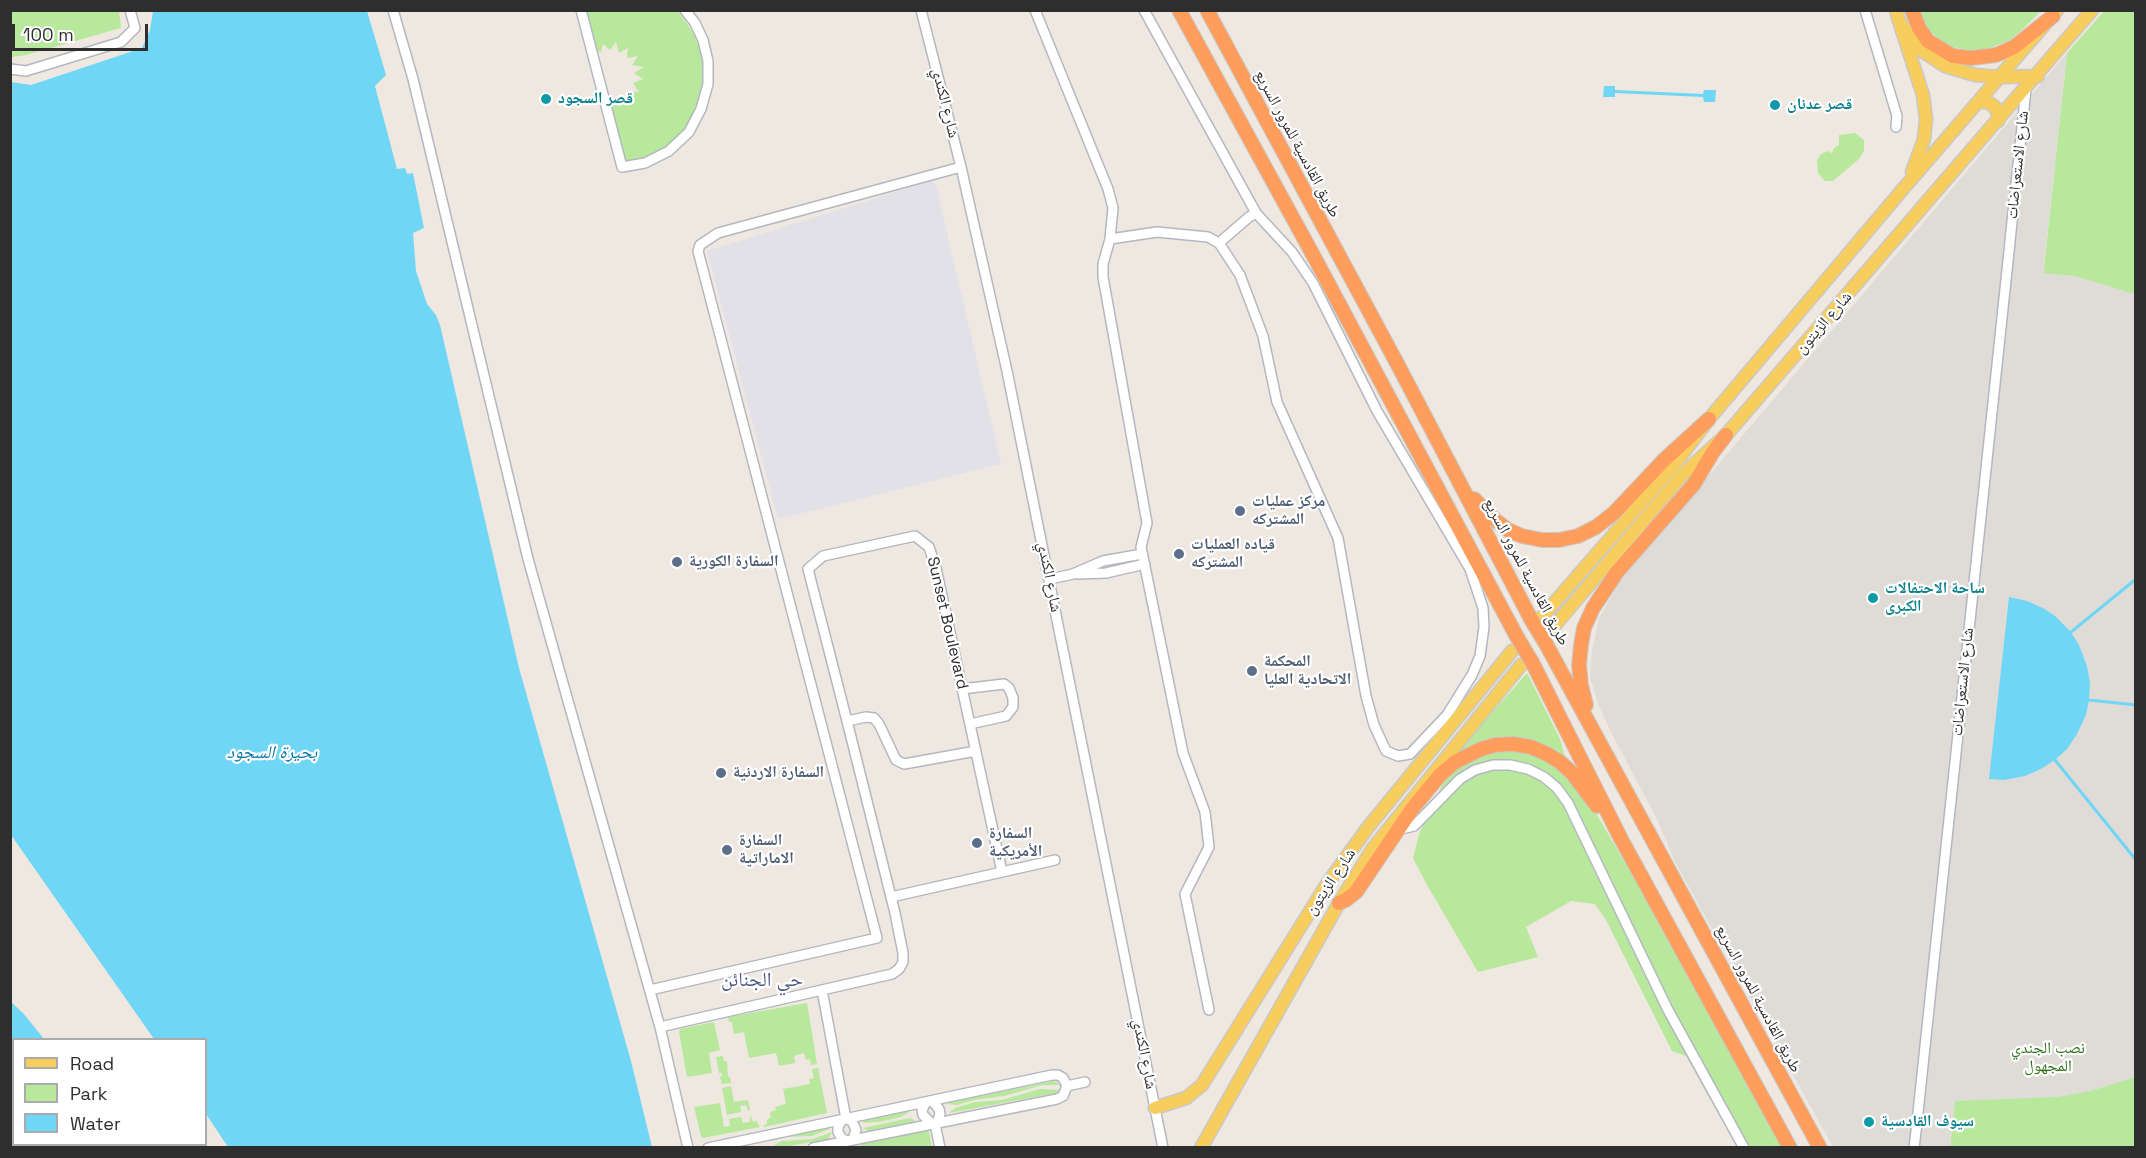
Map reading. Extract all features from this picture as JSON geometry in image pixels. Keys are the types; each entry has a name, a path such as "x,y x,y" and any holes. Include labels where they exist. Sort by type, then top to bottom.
{"highway":[{"path":"1179,10 1312,252 1515,644 1790,1148"},
{"name":"طريق القادسية للمرور السريع","path":"1207,10 1462,487 1537,619 1546,645 1820,1148"},
{"path":"1912,10 1918,28 1928,41 1953,56 1971,58 1996,55 2014,47 2055,13"},
{"path":"1462,487 1495,520 1508,530 1522,536 1542,540 1559,540 1578,536 1596,527 1614,513 1664,460 1709,419"},
{"path":"1596,736 1581,685 1579,665 1584,628 1604,589 1694,484 1726,435"},
{"path":"1339,903 1356,892 1384,840 1397,830 1440,775 1455,762 1495,745 1513,744 1531,747 1560,762 1572,772 1621,839"}],"main road":[{"name":"شارع الزيتون","path":"1550,631 1683,474 1726,435 2038,76 2092,10"},
{"name":"شارع الزيتون","path":"1537,619 1674,465 1709,419 2055,13"},
{"path":"1897,16 1919,49 1945,66 1975,75 2038,76"},
{"path":"1897,16 1923,95 1926,119 1924,139 1917,164 1903,189"},
{"path":"1979,102 1988,102 1995,107 1998,121"},
{"path":"1696,435 1692,446 1694,454 1701,454 1714,447"},
{"name":"شارع الزيتون","path":"1155,1108 1186,1098 1202,1085 1328,884 1369,826 1515,644"},
{"path":"1369,826 1384,840 1527,663"},
{"name":"شارع الزيتون","path":"1201,1148 1339,903"}],"street":[{"path":"10,69 26,71 121,42 135,28 130,10"},
{"path":"393,10 413,79 528,559 650,990 688,1148"},
{"path":"581,10 622,167 645,163 669,151 689,132 701,109 708,84 708,62 703,40 695,23 685,10"},
{"name":"شارع الكندي","path":"921,10 961,167 1007,371 1163,1148"},
{"path":"1035,10 1108,189 1113,208 1110,238 1103,264 1103,277 1148,523 1141,548 1182,753 1205,812 1209,847 1185,894 1209,1010"},
{"path":"1110,238 1168,232 1208,237 1220,243 1240,275 1263,336 1277,402 1338,538 1366,696 1374,725 1386,751 1398,756 1410,754 1447,715 1472,675 1483,635 1483,608 1478,589 1470,570 1377,411 1313,283 1292,252 1256,213 1144,10"},
{"path":"1865,10 1897,116 1896,127"},
{"name":"شارع الاستعراضات","path":"1914,1148 2026,89"},
{"path":"650,990 877,938 698,251 700,245 718,234 961,167"},
{"path":"1220,243 1256,213"},
{"name":"Sunset Boulevard","path":"660,1027 892,974 903,962 891,897 808,568 823,556 915,536 929,547 936,568 1002,872"},
{"path":"1050,579 1073,574 1104,561 1143,554"},
{"path":"1073,574 1106,573 1145,564"},
{"path":"962,689 1004,684 1009,688 1013,698 1013,707 1006,716 970,724"},
{"path":"847,721 866,717 874,718 893,755 904,764 976,751"},
{"path":"1397,830 1414,826 1460,779 1475,770 1492,765 1510,765 1528,769 1544,777 1568,803 1668,1010 1744,1148"},
{"path":"891,897 1055,860"},
{"path":"822,990 845,1119"},
{"path":"708,1148 1052,1076 1058,1075 1063,1078 1067,1086 1063,1096 1057,1099 813,1148"},
{"path":"1067,1086 1085,1082"},
{"path":"929,1102 923,1115 935,1124"},
{"path":"929,1102 939,1108 940,1114 935,1124 940,1148"},
{"path":"845,1119 837,1127 838,1132 842,1139 850,1140"},
{"path":"845,1119 852,1121 856,1130 850,1140"},
{"path":"762,1136 764,1148"}],"shaded area":[{"name":"ساحة الاحتفالات الكبرى","path":"2067,53 2043,273 2075,276 2135,294 2135,1077 2091,1091 2058,1097 1955,1101 1950,1147 1833,1147 1675,862 1658,821 1598,704 1590,677 1592,651 1599,618 1622,578"},
{"path":"931,181 936,185 1001,464 778,519 707,251"}],"green space":[{"path":"10,11 119,11 121,28 26,55 11,57"},
{"path":"586,11 678,11 694,34 702,56 704,80 700,103 691,125 675,143 656,155 624,163 609,104 613,101 620,107 623,97 631,101 629,91 639,92 633,83 643,79 634,73 644,67 632,65 638,56 627,58 628,48 619,53 616,42 610,50 603,44 601,52 596,51"},
{"path":"1919,11 2041,11 2010,40 1985,50 1974,51 1952,47 1939,40 1930,31"},
{"name":"نصب الجندي المجهول","path":"2104,11 2135,11 2135,1147 1950,1148 2067,53"},
{"path":"1855,133 1864,140 1864,151 1859,159 1833,181 1825,181 1818,173 1817,160 1827,151 1832,153 1839,145 1839,135"},
{"path":"1527,673 1560,739 1570,774 1582,789 1658,920 1784,1147 1737,1147 1686,1056 1672,1051 1606,920 1595,904 1571,901 1526,927 1538,957 1478,972 1427,885 1413,858 1419,834 1458,751"},
{"path":"807,1003 817,1064 811,1065 810,1059 806,1060 804,1053 794,1056 795,1063 779,1066 776,1053 749,1058 744,1032 734,1034 732,1022 729,1022 728,1017"},
{"path":"714,1022 720,1050 709,1053 712,1073 687,1077 680,1029"},
{"path":"723,1056 724,1061 727,1061 728,1077 731,1083 722,1084 720,1077 722,1073 719,1073 716,1057"},
{"path":"818,1068 827,1113 764,1127 771,1117 770,1112 776,1110 775,1107 786,1104 783,1089 810,1084 809,1079 814,1078 812,1069"},
{"path":"1054,1081 1060,1085 1043,1085 1004,1096 957,1105 947,1104 950,1102"},
{"path":"731,1086 734,1102 748,1100 750,1110 748,1111 746,1105 740,1106 741,1112 727,1115 722,1088"},
{"path":"1040,1089 1060,1090 1056,1093 949,1113 955,1108 975,1102 1002,1100"},
{"path":"720,1103 724,1127 730,1126 729,1119 741,1117 743,1123 750,1122 750,1115 753,1122 756,1121 760,1127 703,1138 694,1107"},
{"path":"912,1110 901,1117 862,1123 866,1119"},
{"path":"910,1118 916,1121 868,1131 863,1128"},
{"path":"826,1126 830,1129 812,1136 785,1137 772,1141 774,1138"},
{"path":"925,1129 929,1132 932,1147 861,1147 860,1143"},
{"path":"832,1132 828,1139 784,1147 773,1146 782,1141 813,1139"}],"water":[{"name":"بحيرة السجود","path":"153,11 367,11 386,75 375,86 397,169 405,168 407,174 413,173 424,228 413,233 416,271 427,304 436,315 440,325 519,668 631,1061 652,1147 228,1147 207,1116 207,1038 153,1038 11,835 11,82 31,85 142,48 150,30"},
{"path":"1604,86 1615,86 1615,90 1703,94 1704,90 1716,90 1715,102 1704,102 1703,97 1615,93 1615,97 1603,97"},
{"path":"2009,597 2043,608 2070,631 2079,645 2087,666 2090,683 2089,700 2086,715 2077,734 2067,749 2056,759 2025,776 2004,780 1989,779"},
{"path":"11,1002 43,1038 12,1038 12,1146 147,1147 11,1147"}],"waterway":[{"path":"2071,632 2136,579"},
{"path":"2089,700 2136,705"},
{"path":"2055,760 2136,860"}],"place":[{"name":"قصر السجود","path":"546,99"},
{"name":"قصر عدنان","path":"1775,105"},
{"name":"مركز عمليات المشتركه","path":"1240,511"},
{"name":"قياده العمليات المشتركه","path":"1179,554"},
{"name":"السفارة الكورية","path":"677,562"},
{"name":"ساحة الاحتفالات الكبرى","path":"1873,598"},
{"name":"المحكمة الاتحادية العليا","path":"1252,671"},
{"name":"السفارة الاردنية","path":"721,773"},
{"name":"السفارة الأمريكية","path":"977,843"},
{"name":"السفارة الاماراتية","path":"727,850"},
{"name":"سيوف القادسية","path":"1869,1122"}],"district":[{"name":"حي الجنائن","path":"762,981"}]}
